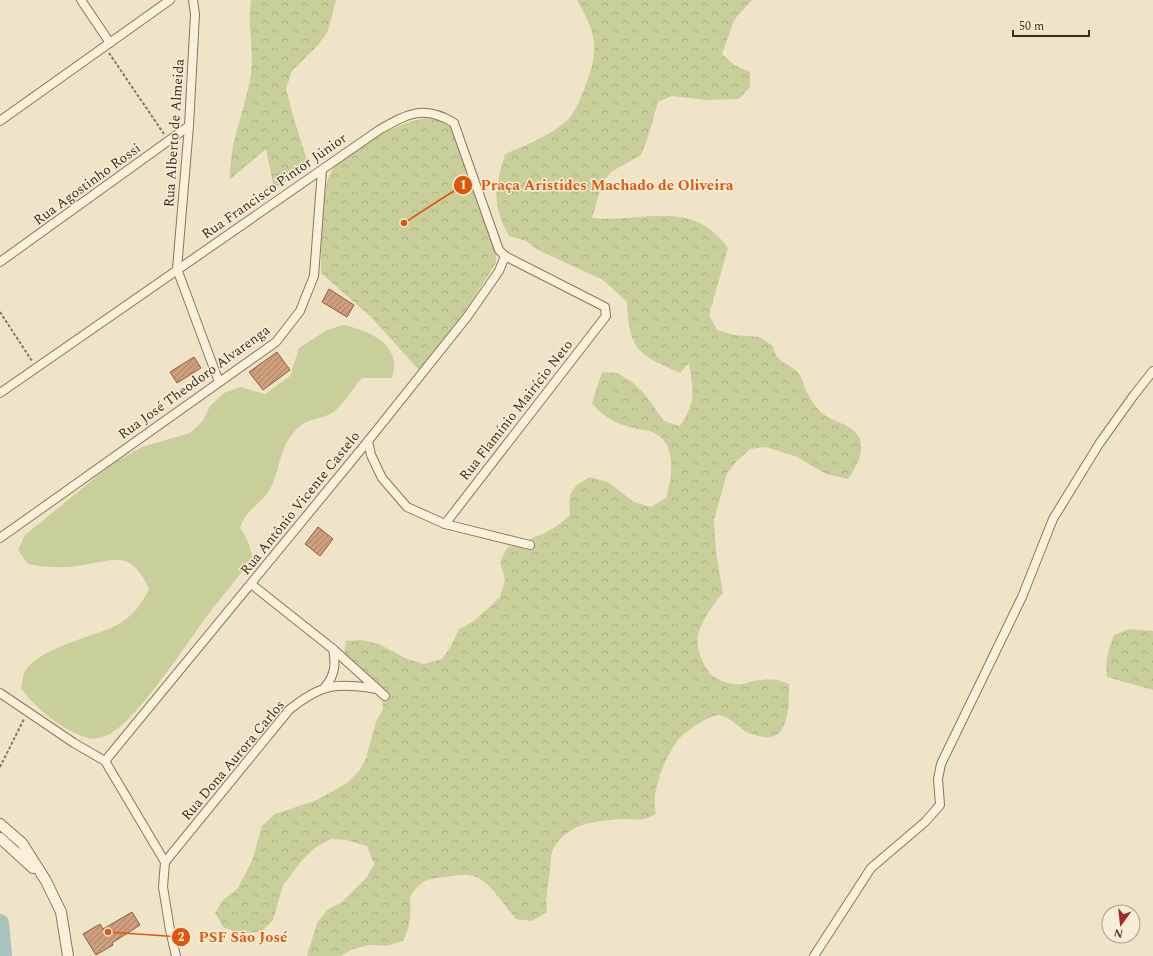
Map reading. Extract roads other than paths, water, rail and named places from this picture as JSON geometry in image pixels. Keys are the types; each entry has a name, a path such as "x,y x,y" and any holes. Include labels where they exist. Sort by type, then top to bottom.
{"street":[{"path":"81,0 108,45"},
{"path":"0,121 170,0"},
{"name":"Rua Alberto de Almeida","path":"177,269 189,126 195,14 193,0"},
{"name":"Rua Francisco Pintor Júnior","path":"0,393 379,130 395,121 421,112 429,112 444,117 454,123 499,250 505,256"},
{"name":"Rua Agostinho Rossi","path":"0,262 189,126"},
{"name":"Rua José Theodoro Alvarenga","path":"0,538 276,342 300,311 314,276 322,170"},
{"name":"Rua Flamínio Mairício Neto","path":"444,524 606,316 605,308 505,256"},
{"name":"Rua Antônio Vicente Castelo","path":"105,761 368,441 467,317 499,271 505,256"},
{"path":"177,269 219,382"},
{"path":"814,956 871,868 925,822 940,805 938,779 941,764 1022,597 1053,519 1099,444 1153,371"},
{"path":"368,441 371,455 382,478 407,507 444,524 530,545"},
{"path":"251,584 333,649 385,696"},
{"path":"325,687 333,675 335,666 333,649"},
{"name":"Rua Dona Aurora Carlos","path":"165,862 289,710 305,697 325,687 340,685 376,689"},
{"path":"0,693 74,743 105,761 165,862 163,887 176,956"},
{"path":"0,824 22,843 46,881 61,912 68,956"},
{"path":"0,838 46,881"}],"waterway":[{"path":"0,923 3,956"}],"place":[{"name":"Praça Aristides Machado de Oliveira","path":"404,223"},
{"name":"PSF São José","path":"108,932"}]}
